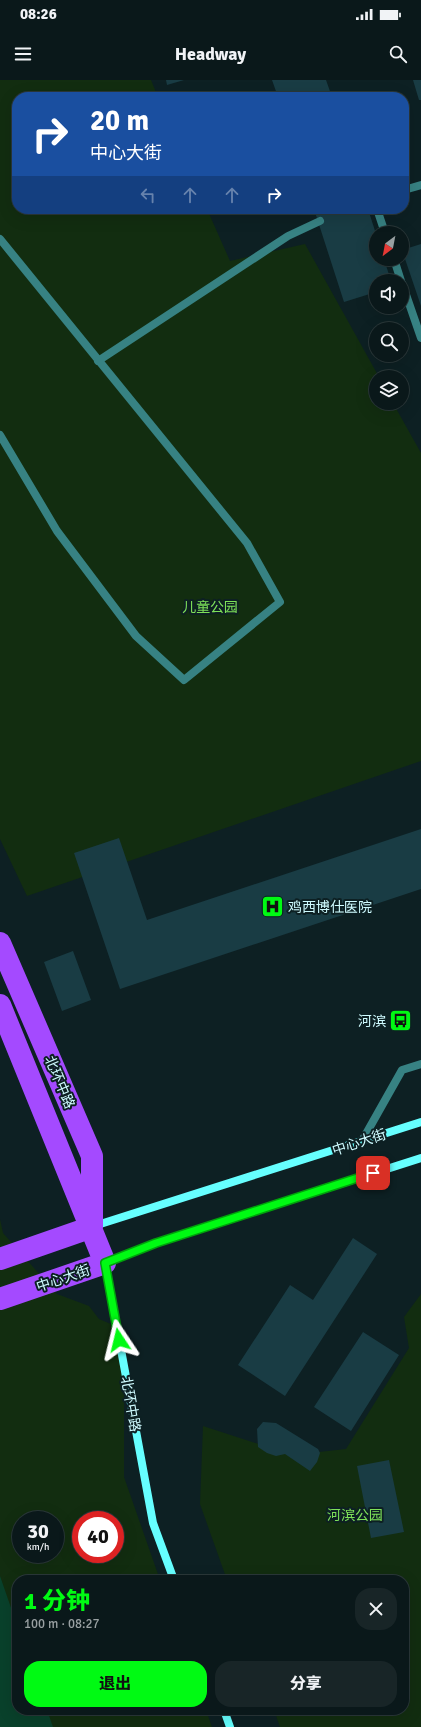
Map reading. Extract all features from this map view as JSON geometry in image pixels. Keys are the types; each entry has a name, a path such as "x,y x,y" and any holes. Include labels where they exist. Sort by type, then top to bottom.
{"highway":[{"name":"北环中路","path":"0,943 92,1156 92,1227"},
{"name":"北环中路","path":"0,1005 92,1227 105,1263"},
{"name":"中心大街","path":"0,1259 92,1227"},
{"name":"中心大街","path":"0,1299 105,1263"}],"main road":[{"name":"中心大街","path":"92,1227 421,1122"},
{"name":"中心大街","path":"105,1263 156,1243 421,1158"},
{"name":"北环中路","path":"105,1263 153,1523 172,1575"},
{"path":"226,1715 230,1727"}],"street":[{"path":"409,189 421,185"},
{"path":"378,214 382,226"},
{"path":"98,361 288,236 320,221"},
{"path":"0,239 247,543 280,602 184,680 136,636 57,531 0,435"},
{"path":"409,303 421,338"},
{"path":"362,1141 402,1070 421,1064"}],"green space":[{"name":"儿童公园","path":"0,80 151,80 156,92 12,92 12,214 209,214 230,261 305,244 369,359 369,362 371,362 375,370 369,370 369,410 397,410 421,453 421,761 27,896 0,839"},
{"path":"0,1219 3,1233 57,1294 89,1306 99,1319 118,1327 124,1352 124,1477 158,1575 12,1575 12,1715 208,1715 212,1727 0,1727"},
{"name":"河滨公园","path":"421,1294 421,1727 280,1727 276,1715 409,1715 409,1575 225,1575 200,1504 203,1426 292,1455 346,1449 409,1348 404,1317"}],"shaded area":[{"path":"0,1576 12,1611 12,1715 49,1715 53,1727 0,1727"}],"building":[{"path":"166,80 184,80 167,85"},
{"path":"272,80 326,80 330,92 276,92"},
{"path":"413,80 421,80 421,100 419,100"},
{"path":"316,214 370,214 373,226 369,226 369,266 386,266 389,274 369,274 369,294 344,302"},
{"path":"421,244 421,306 407,266 409,266 409,248"},
{"path":"421,829 421,889 120,989 74,853 119,838 147,920"},
{"path":"73,951 91,1000 62,1011 44,962"},
{"path":"353,1238 377,1254 285,1396 238,1365 290,1285 313,1300"},
{"path":"363,1332 399,1355 351,1431 314,1407"},
{"path":"263,1422 276,1423 318,1449 320,1453 317,1462 310,1471 285,1454 276,1456 267,1453 258,1447 257,1429"},
{"path":"389,1460 404,1532 371,1538 357,1466"}],"place":[{"name":"鸡西博仕医院","path":"272,907"},
{"name":"河滨","path":"401,1021"}],"route":[{"path":"119,1340 105,1263 156,1243 373,1173"}]}
